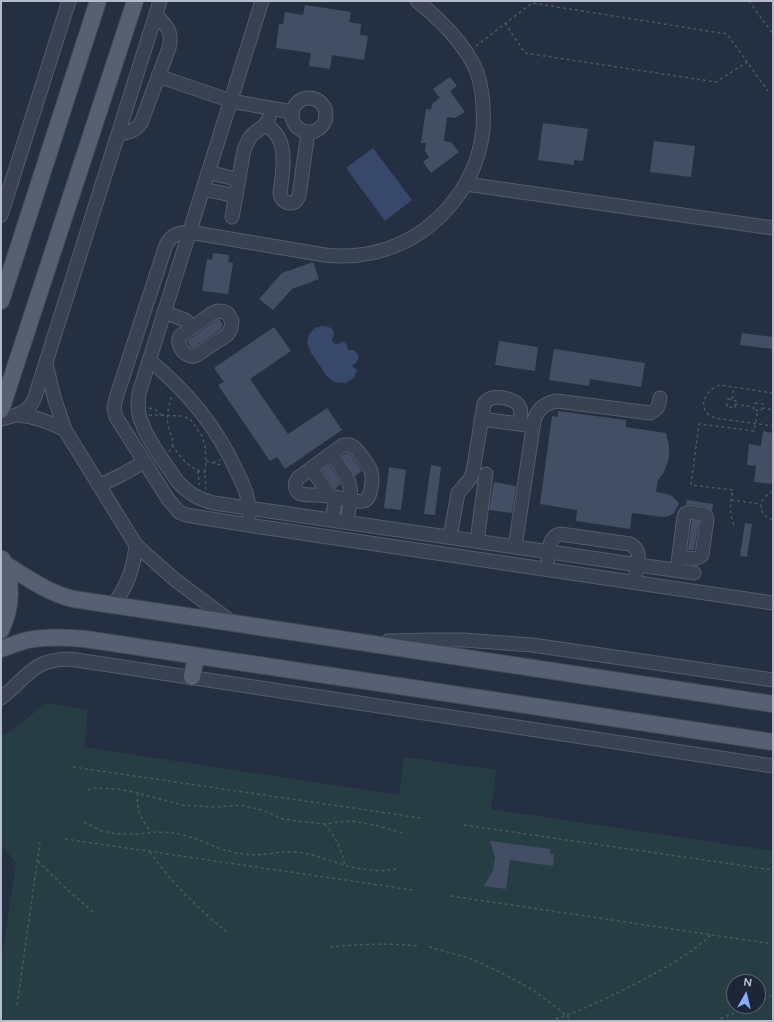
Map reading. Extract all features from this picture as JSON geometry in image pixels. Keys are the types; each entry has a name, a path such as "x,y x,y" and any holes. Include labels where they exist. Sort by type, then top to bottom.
{"main road":[{"path":"1,301 98,1"},
{"path":"1,410 135,1"},
{"path":"3,560 48,591 73,599 773,704"},
{"path":"1,630 9,606 10,590 8,575 3,560"},
{"path":"1,649 26,640 70,637 773,742"},
{"path":"192,677 196,656"}],"street":[{"path":"1,215 69,1"},
{"path":"19,415 27,409 33,401 46,363 160,1"},
{"path":"262,1 140,388 138,405 140,420 151,441 182,487 194,496 207,501 694,573"},
{"path":"417,1 444,25 458,41 477,72 482,97 483,123 480,148 466,184 451,205 433,223 412,238 388,248 363,255 325,255 189,232 178,233 173,236 166,244 116,398 114,408 116,417 168,499 179,512 186,515 773,603"},
{"path":"118,134 136,129 142,123 168,48 170,34 166,25 156,15"},
{"path":"158,76 231,101 292,112"},
{"path":"305,99 314,99 322,104 326,113 324,123 318,130 308,132 296,126 293,121 292,112 297,103 305,99"},
{"path":"232,217 246,144 253,134 265,124 271,114 272,108"},
{"path":"265,124 277,134 280,142 284,159 280,193 285,202 289,203 295,202 299,196 308,132"},
{"path":"208,172 238,180"},
{"path":"466,184 773,228"},
{"path":"203,189 236,196"},
{"path":"218,311 228,314 232,321 231,328 227,334 194,357 190,357 186,354 178,344 179,339 192,327 218,311"},
{"path":"164,312 185,320 192,327"},
{"path":"158,330 179,339"},
{"path":"149,360 179,386 198,408 224,445 246,492 250,508 248,525"},
{"path":"46,363 54,397 65,430 136,545 179,583 235,624"},
{"path":"450,537 458,493 470,479 473,472 484,404 490,399 497,398 510,400 517,403 521,410 519,424"},
{"path":"515,547 533,426 535,417 540,409 544,405 562,401 650,413 656,410 660,398"},
{"path":"1,419 19,415 29,416 48,421 65,430"},
{"path":"481,419 533,426"},
{"path":"344,445 349,445 355,448 367,464 371,471 372,479 369,497 365,501 362,502 333,496 303,494 296,489 295,483 298,478 331,454 344,445"},
{"path":"331,454 347,479 351,491 347,522"},
{"path":"99,486 144,462"},
{"path":"311,469 333,496 332,520"},
{"path":"477,541 486,474"},
{"path":"678,570 679,556 684,516 686,513 691,512 703,514 706,516 705,535 701,557 695,559 679,556"},
{"path":"682,532 705,535"},
{"path":"547,570 551,540 560,534 627,543 633,545 637,549 639,555 635,583"},
{"path":"113,605 128,582 134,564 136,545"},
{"path":"363,643 464,640 525,644 773,680"},
{"path":"1,698 34,668 48,661 70,659 773,766"}],"path":[{"path":"749,1 773,34"},
{"path":"466,53 532,3 727,34 768,91"},
{"path":"505,23 525,53 716,82 747,62"},
{"path":"773,393 720,385 708,392 705,400 705,408 707,412 715,418 773,426"},
{"path":"164,461 171,449 173,438 167,424 171,399 179,386"},
{"path":"732,400 734,387"},
{"path":"732,400 728,399 727,406 735,408 735,404"},
{"path":"732,400 736,401 735,404"},
{"path":"754,407 754,403 763,404 762,408"},
{"path":"735,404 754,407"},
{"path":"138,405 154,409 161,415"},
{"path":"754,407 753,410 758,411"},
{"path":"734,525 730,508 733,490 691,485 699,424 754,432 758,411 761,411 762,408 773,410"},
{"path":"140,420 148,416 168,415 186,417 193,423 202,436 205,446 207,501"},
{"path":"172,445 182,458 194,469 205,472"},
{"path":"773,492 765,496 761,504 764,515 773,520"},
{"path":"731,500 761,504"},
{"path":"73,767 421,818"},
{"path":"88,790 93,788 111,788 182,804 216,807 241,805 262,810 283,819 325,824 352,821 375,825 403,833"},
{"path":"138,793 136,802 139,812 151,832"},
{"path":"84,822 102,830 117,834 139,834 151,832 175,833 237,853 252,855 297,852 313,855 354,868 380,871 397,869"},
{"path":"325,824 340,846 345,866"},
{"path":"464,825 773,870"},
{"path":"65,839 413,890"},
{"path":"17,1005 40,842"},
{"path":"150,852 186,895 227,932"},
{"path":"38,861 60,883 96,914"},
{"path":"451,896 773,944"},
{"path":"550,1021 601,1000 639,982 670,965 699,946 712,935"},
{"path":"330,947 368,944 401,944 419,946"},
{"path":"429,947 469,958 498,971 532,990 556,1007 572,1021"},
{"path":"715,1021 732,1014"}],"green space":[{"path":"46,703 88,710 84,747 399,795 404,757 496,770 491,809 773,851 773,1021 1,1021 1,963 16,863 1,844 1,736 11,731"}],"water":[{"path":"373,148 412,200 385,221 346,168"},
{"path":"321,326 332,328 334,334 332,340 334,343 338,344 344,342 347,345 348,350 354,350 358,355 357,361 352,366 357,370 354,378 346,383 334,382 327,376 311,353 307,343 309,334 315,328"}],"building":[{"path":"305,5 351,12 349,22 361,24 360,35 368,36 364,60 332,55 330,69 309,66 311,53 276,48 279,24 283,24 285,12 303,15"},
{"path":"450,77 457,86 450,91 465,112 455,118 447,117 444,141 451,142 459,152 431,173 423,162 429,157 425,151 426,143 421,143 426,109 431,110 432,104 440,98 433,89"},
{"path":"543,123 588,129 583,161 574,160 574,165 538,160"},
{"path":"654,141 695,146 691,177 650,172"},
{"path":"213,253 229,255 228,262 233,263 228,294 202,291 207,259 212,260"},
{"path":"313,262 319,279 292,289 273,310 259,299 282,273"},
{"path":"219,319 223,324 221,329 193,348 190,347 187,341"},
{"path":"274,327 291,351 250,379 288,434 327,408 342,430 285,469 277,457 270,461 218,385 224,382 214,368"},
{"path":"742,333 773,337 773,349 740,345"},
{"path":"499,341 538,347 535,371 495,365"},
{"path":"554,349 645,363 641,387 590,379 589,386 549,380"},
{"path":"558,411 626,420 626,427 666,433 669,445 669,458 664,472 658,480 656,492 672,496 679,503 674,513 663,517 632,513 630,529 576,521 577,510 540,504 552,416 558,417"},
{"path":"763,431 773,433 773,484 754,482 756,466 747,465 749,444 761,446"},
{"path":"346,453 351,455 362,471 355,476 342,456"},
{"path":"329,465 341,484 335,489 322,470"},
{"path":"431,465 441,467 435,515 424,514"},
{"path":"389,467 406,470 401,510 384,508"},
{"path":"494,482 516,486 512,513 489,510"},
{"path":"687,500 713,504 712,511 704,506 691,504 686,505"},
{"path":"692,520 699,521 694,550 688,550"},
{"path":"745,523 752,524 747,557 740,556"},
{"path":"490,841 550,849 550,854 554,854 553,866 510,860 506,889 484,886 493,871 495,857"}]}
